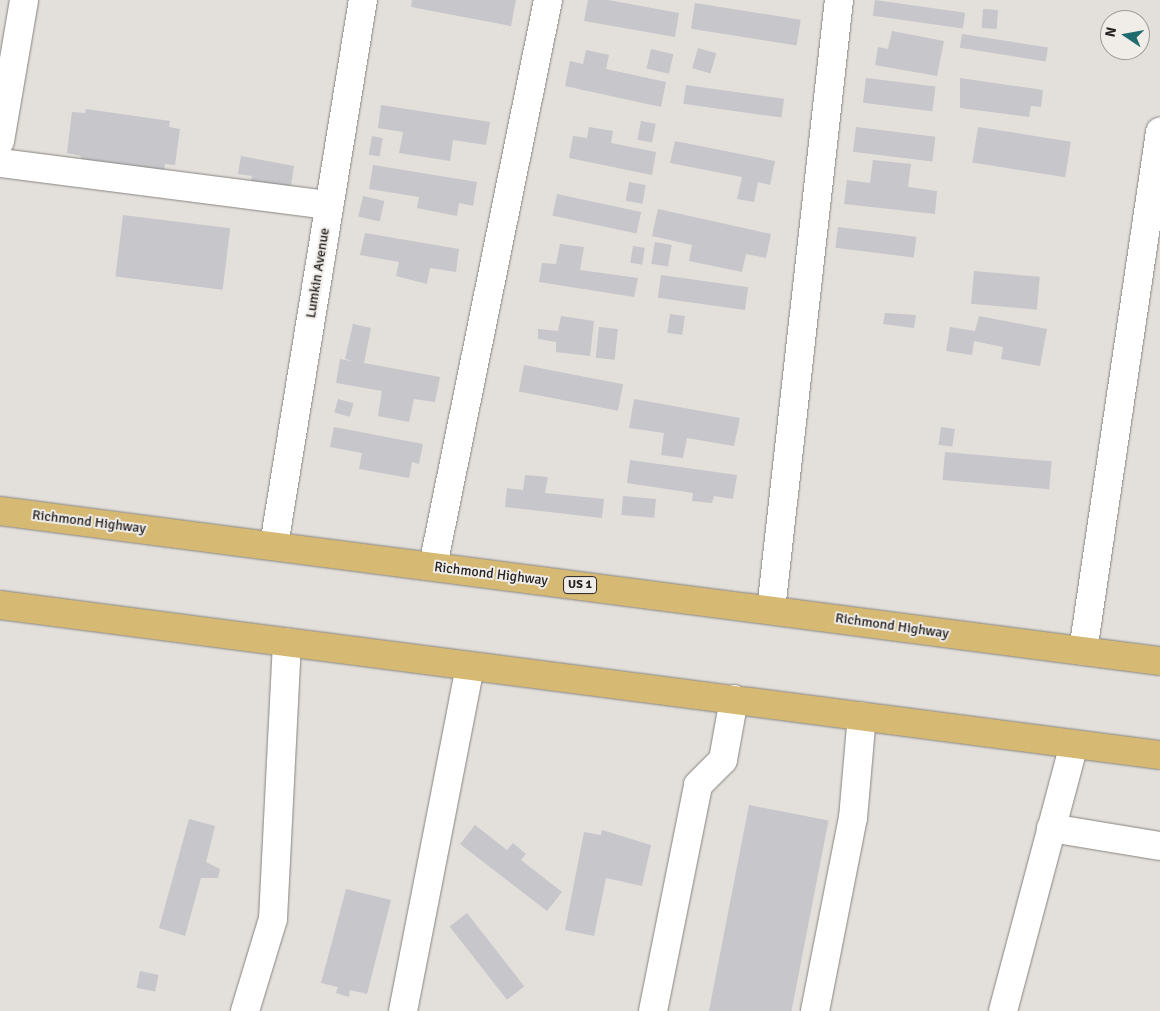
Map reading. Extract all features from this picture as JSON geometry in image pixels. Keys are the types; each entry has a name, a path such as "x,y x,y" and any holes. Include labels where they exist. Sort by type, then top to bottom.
{"main road":[{"name":"Richmond Highway","path":"0,511 1160,661"},
{"path":"0,605 1160,755"}],"street":[{"path":"0,141 24,0"},
{"name":"Lumkin Avenue","path":"274,545 363,0"},
{"path":"433,566 548,0"},
{"path":"771,610 839,0"},
{"path":"1083,651 1160,132"},
{"path":"0,163 328,206"},
{"path":"245,1011 273,919 287,642"},
{"path":"403,1011 470,666"},
{"path":"653,1011 698,785 723,760 734,699"},
{"path":"814,1011 853,818 862,716"},
{"path":"1003,1011 1074,744"},
{"path":"1051,828 1160,846"}],"building":[{"path":"412,0 516,0 511,26 411,7"},
{"path":"588,0 608,0 679,13 675,37 584,21"},
{"path":"875,0 965,13 963,29 873,16"},
{"path":"695,3 801,20 797,45 691,29"},
{"path":"983,9 998,10 997,29 982,28"},
{"path":"892,31 944,41 937,76 875,65 878,47 888,49"},
{"path":"962,34 1048,48 1046,61 960,48"},
{"path":"698,48 716,53 710,73 692,68"},
{"path":"651,49 673,54 669,74 647,68"},
{"path":"586,50 609,55 606,69 666,82 661,107 565,86 570,61 583,64"},
{"path":"866,78 935,87 932,111 863,103"},
{"path":"960,78 1043,90 1041,107 1031,106 1029,117 960,108"},
{"path":"686,85 784,99 781,118 683,104"},
{"path":"381,105 490,122 486,145 453,140 450,161 399,153 403,132 378,128"},
{"path":"86,109 170,121 169,127 180,129 175,165 165,164 164,172 80,160 81,156 67,153 72,112 85,113"},
{"path":"641,121 656,124 652,143 637,140"},
{"path":"589,127 613,131 611,143 656,152 652,175 569,158 573,136 587,138"},
{"path":"856,127 935,137 932,162 853,152"},
{"path":"978,127 1071,142 1065,177 972,163"},
{"path":"372,136 383,138 380,157 369,155"},
{"path":"675,141 775,161 770,185 758,182 754,202 737,199 742,177 670,163"},
{"path":"241,156 294,166 290,192 250,186 252,176 238,174"},
{"path":"873,160 911,164 908,187 937,191 935,214 844,204 847,180 870,183"},
{"path":"373,165 477,182 473,206 459,203 457,216 417,208 419,197 369,189"},
{"path":"629,182 646,185 642,204 626,201"},
{"path":"557,194 641,212 637,233 552,216"},
{"path":"363,196 384,201 380,221 358,216"},
{"path":"658,209 771,234 766,258 746,254 742,272 689,261 692,245 652,236"},
{"path":"123,215 230,228 223,290 115,277"},
{"path":"838,227 916,237 914,257 835,248"},
{"path":"365,233 459,249 456,272 430,268 427,284 396,276 399,262 360,255"},
{"path":"655,242 672,245 668,267 651,264"},
{"path":"560,244 584,247 580,270 638,278 634,297 539,282 542,263 556,264"},
{"path":"633,246 645,248 642,265 630,263"},
{"path":"974,271 1040,277 1037,310 971,304"},
{"path":"661,275 748,287 745,310 658,298"},
{"path":"885,313 916,315 914,328 883,324"},
{"path":"670,314 685,316 682,335 667,333"},
{"path":"561,316 594,321 590,356 556,352 556,342 538,339 538,329 558,331"},
{"path":"979,316 1047,329 1040,366 1001,359 1003,347 974,341 972,355 946,351 950,327 975,331"},
{"path":"353,324 371,328 364,363 440,377 435,402 414,399 409,422 378,416 382,391 336,383 340,359 356,362 345,359"},
{"path":"599,327 618,329 615,360 596,358"},
{"path":"524,365 623,384 618,411 519,392"},
{"path":"338,399 353,403 350,417 334,413"},
{"path":"634,399 740,418 734,446 687,438 683,458 661,455 664,433 629,428"},
{"path":"334,427 423,444 419,464 412,462 409,478 359,469 362,453 330,447"},
{"path":"941,427 955,429 952,447 938,445"},
{"path":"945,452 1052,461 1049,489 943,480"},
{"path":"630,460 737,475 733,499 714,496 712,503 692,501 693,493 627,483"},
{"path":"525,475 548,477 545,493 604,499 602,518 505,507 507,488 523,490"},
{"path":"623,496 656,499 654,518 621,515"},
{"path":"749,805 829,820 791,1011 709,1011"},
{"path":"189,819 215,826 206,862 220,869 218,878 201,878 185,936 159,928"},
{"path":"475,825 507,850 513,843 526,854 521,860 562,892 547,911 460,844"},
{"path":"602,830 651,845 642,886 606,878 594,936 565,930 584,832 601,835"},
{"path":"346,889 391,900 367,994 350,990 349,997 336,993 338,987 321,983"},
{"path":"467,913 524,986 507,1000 450,927"},
{"path":"140,971 159,975 155,992 136,988"}]}
